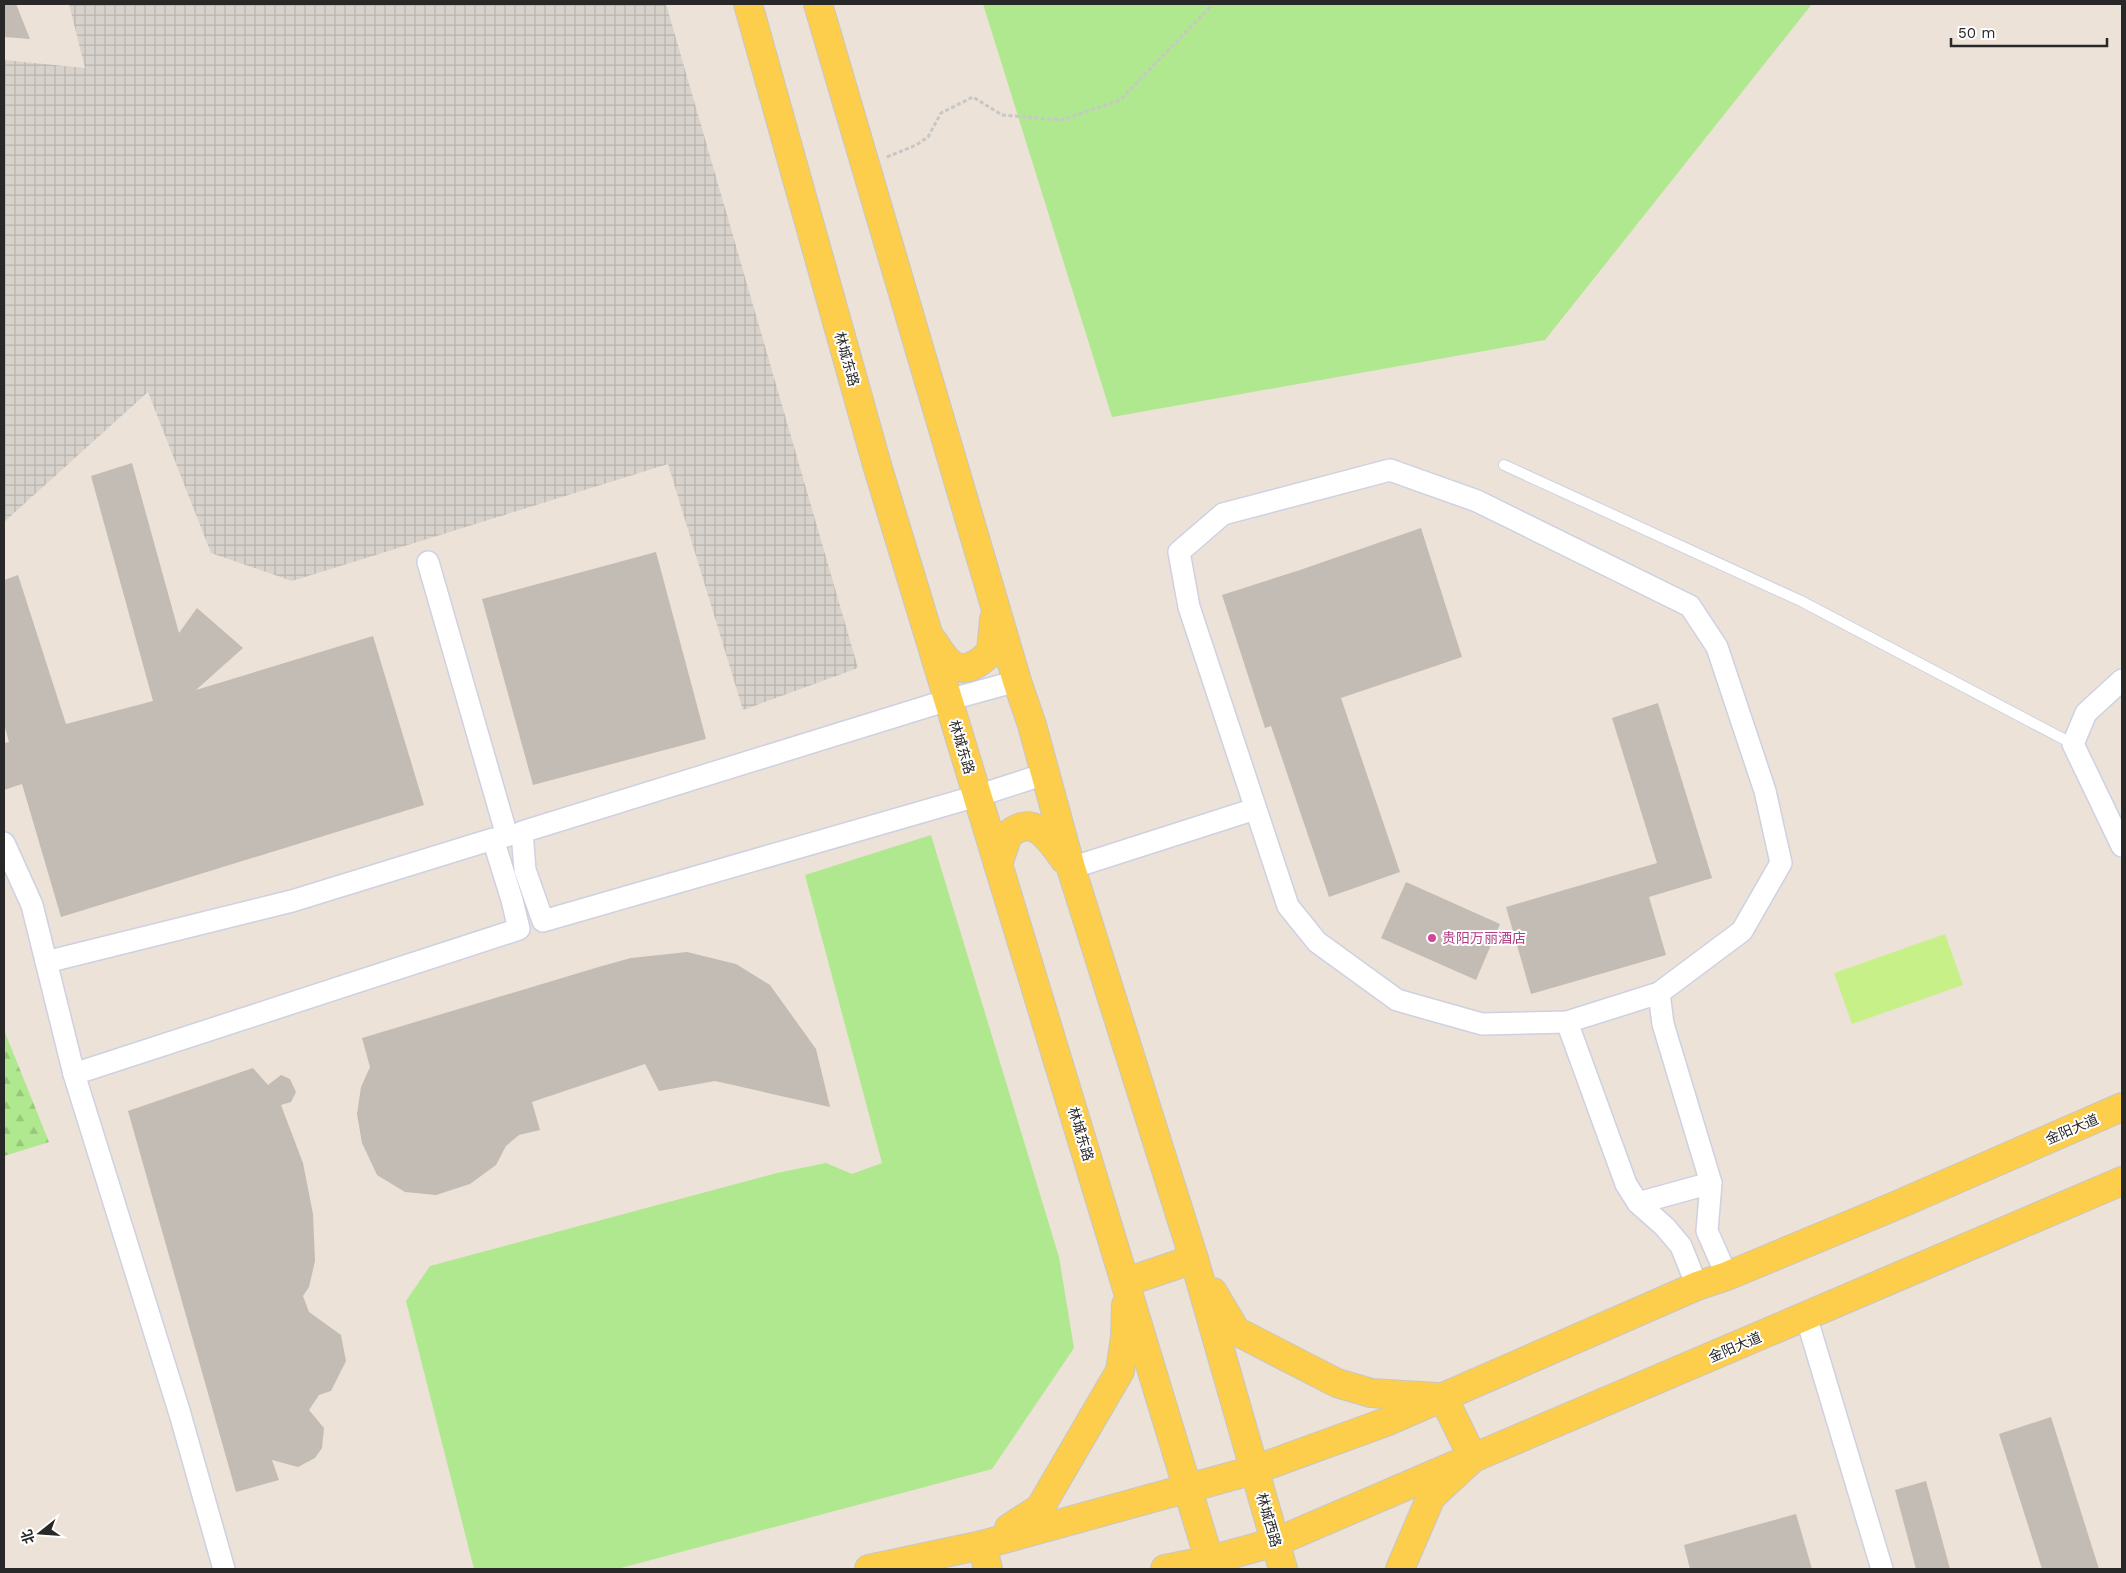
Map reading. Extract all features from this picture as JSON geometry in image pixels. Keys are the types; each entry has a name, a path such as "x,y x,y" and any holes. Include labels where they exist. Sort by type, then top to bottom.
{"main road":[{"name":"林城东路","path":"748,4 877,464 1189,1487"},
{"path":"818,4 1016,681 1046,774 1071,868 1194,1259 1254,1470"},
{"path":"929,636 949,663 959,667 973,667 991,651 995,607"},
{"path":"998,864 1008,835 1014,830 1032,827 1046,835 1071,868"},
{"name":"金阳大道","path":"869,1569 985,1557 1189,1487 1254,1470 1386,1422 1697,1286 1727,1276 2122,1107"},
{"name":"金阳大道","path":"1400,1569 1431,1497 1473,1458 2122,1181"},
{"path":"985,1557 1040,1508 1120,1370 1125,1337 1126,1282 1194,1259"},
{"path":"1166,1569 1211,1565 1276,1542 1473,1458 1443,1397 1371,1393 1337,1383 1236,1331 1194,1259"},
{"name":"林城西路","path":"1254,1470 1284,1569"},
{"path":"1189,1487 1211,1565"}],"street":[{"path":"1390,470 1477,501 1690,606 1717,647 1765,792 1781,863 1742,932 1658,993 1567,1022 1482,1024 1397,1000 1317,942 1288,906 1189,607 1179,552 1223,514 1390,470"},
{"path":"428,562 507,836 512,900 519,929"},
{"path":"2122,680 2086,713 2074,744 2122,846"},
{"path":"46,962 292,901 948,700 1016,681"},
{"path":"74,1074 543,921 977,796 1046,774"},
{"path":"1071,868 1255,809"},
{"path":"507,836 525,870 543,921"},
{"path":"4,843 32,905 74,1074 180,1414 224,1569"},
{"path":"1658,993 1663,1024 1711,1183 1706,1231 1727,1276"},
{"path":"1567,1022 1626,1184 1638,1203 1665,1227 1681,1246 1697,1286"},
{"path":"1638,1203 1711,1183"},
{"path":"1806,1316 1882,1569"}],"lane":[{"path":"1504,465 1801,601 2074,744"}],"path":[{"path":"865,165 916,145 928,137 941,113 973,97 1002,114 1062,120 1120,100 1213,4"}],"green space":[{"path":"983,4 1812,4 1545,340 1112,417"},
{"path":"931,835 1059,1257 1074,1348 992,1469 617,1569 474,1569 406,1301 430,1266 777,1173 826,1163 852,1174 882,1163 805,875"},
{"path":"1945,934 1963,985 1852,1024 1834,973"},
{"path":"4,1030 49,1142 4,1156"}],"shaded area":[{"path":"69,4 666,4 858,668 743,710 668,464 292,581 211,553 148,392 4,522 4,60 85,68"}],"building":[{"path":"4,4 16,4 30,39 4,37"},
{"path":"132,463 179,633 197,608 243,648 196,690 373,636 424,805 61,917 22,784 4,790 4,743 9,742 4,724 4,580 18,575 66,724 153,701 91,476"},
{"path":"1421,528 1462,657 1341,698 1400,872 1329,897 1271,726 1265,728 1222,595"},
{"path":"656,552 706,739 533,785 482,599"},
{"path":"1658,703 1712,878 1649,897 1666,955 1531,994 1506,907 1657,863 1612,718"},
{"path":"1406,882 1500,924 1476,980 1381,938"},
{"path":"687,952 736,964 770,985 816,1049 830,1107 715,1081 659,1091 645,1064 532,1102 540,1130 519,1135 506,1146 496,1165 470,1184 436,1195 405,1192 377,1175 362,1143 357,1114 361,1087 370,1067 362,1038 631,958"},
{"path":"253,1068 268,1085 281,1075 290,1079 296,1092 291,1102 281,1105 303,1163 313,1214 315,1261 309,1287 303,1296 309,1312 341,1335 346,1361 331,1391 319,1395 309,1410 324,1428 322,1448 315,1458 298,1467 272,1460 279,1480 236,1492 128,1111"},
{"path":"2051,1417 2099,1569 2042,1569 1999,1434"},
{"path":"1926,1481 1950,1569 1916,1569 1895,1490"},
{"path":"1796,1514 1812,1569 1690,1569 1684,1545"}],"place":[{"name":"贵阳万丽酒店","path":"1432,938"}]}
